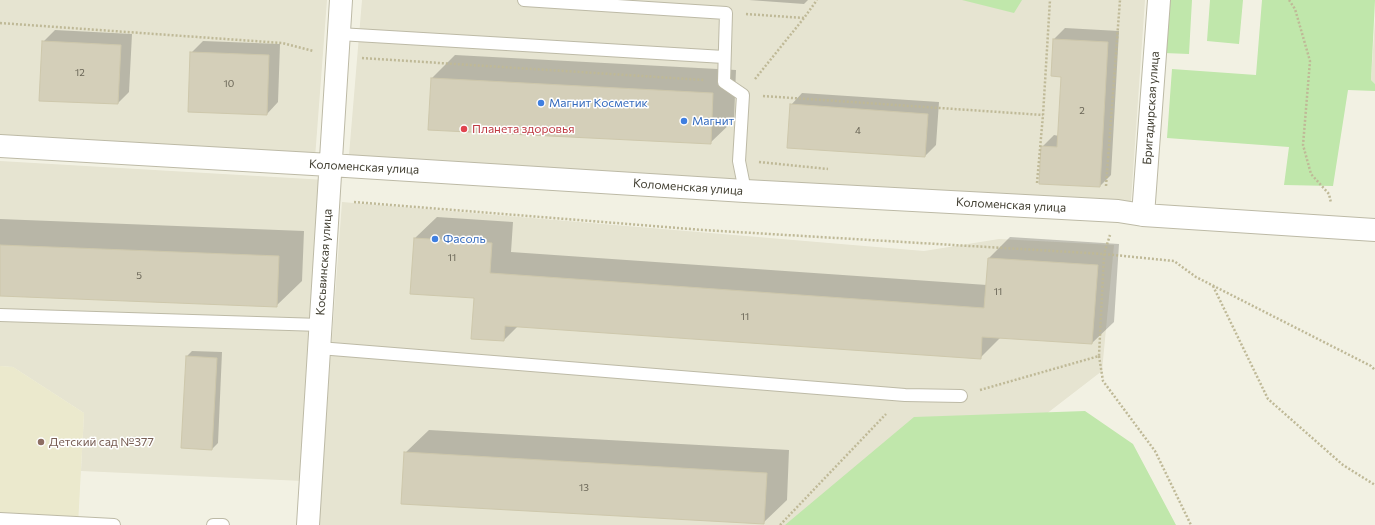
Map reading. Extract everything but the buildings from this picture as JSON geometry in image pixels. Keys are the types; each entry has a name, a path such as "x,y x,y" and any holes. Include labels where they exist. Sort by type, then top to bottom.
{"street":[{"name":"Косьвинская улица","path":"308,525 341,0"},
{"name":"Бригадирская улица","path":"1143,215 1159,0"},
{"name":"Коломенская улица","path":"0,146 745,191 1118,211 1143,215 1337,226 1375,230"}],"lane":[{"path":"524,0 726,13 724,82 743,95 740,161 745,191"},
{"path":"339,34 724,57"},
{"path":"0,314 321,325"},
{"path":"319,348 905,395 961,396"},
{"path":"0,519 53,523 114,525"},
{"path":"213,525 223,525"}],"path":[{"path":"743,95 817,0"},
{"path":"1037,188 1050,0"},
{"path":"1120,0 1106,193 1118,211 1104,254 1099,356 1103,381 1156,451 1191,525"},
{"path":"1289,0 1295,10 1310,61 1303,144 1311,174 1328,194 1337,226"},
{"path":"726,13 804,18"},
{"path":"743,95 1043,115"},
{"path":"328,200 702,230 1104,254 1174,261 1196,277 1371,366 1375,370"},
{"path":"1213,286 1268,398 1343,465 1375,485"},
{"path":"961,396 1099,356"},
{"path":"780,525 905,395"}],"shaded area":[{"path":"0,0 327,0 315,158 0,141"},
{"path":"362,0 1145,0 1130,215 348,167"},
{"path":"1375,20 1375,84 1371,80"},
{"path":"0,161 326,180 303,481 81,471 84,413 13,367 0,366"},
{"path":"342,202 924,251 999,239 1114,245 1102,371 902,525 318,525"},
{"name":"Детский сад №377","path":"0,366 13,367 84,413 78,525 0,525"}],"green space":[{"path":"962,0 1022,0 1014,13"},
{"path":"1167,0 1192,0 1189,54 1164,53"},
{"path":"1210,0 1243,0 1239,44 1207,41"},
{"path":"1262,0 1375,0 1371,80 1375,84 1375,91 1348,90 1333,186 1284,185 1289,147 1167,138 1172,69 1256,75"},
{"path":"1085,411 1133,444 1176,525 785,525 914,417"}],"place":[{"name":"Магнит Косметик","path":"541,103"},
{"name":"Магнит","path":"684,121"},
{"name":"Планета здоровья","path":"464,129"},
{"name":"Фасоль","path":"435,239"},
{"name":"Детский сад №377","path":"41,442"}]}
